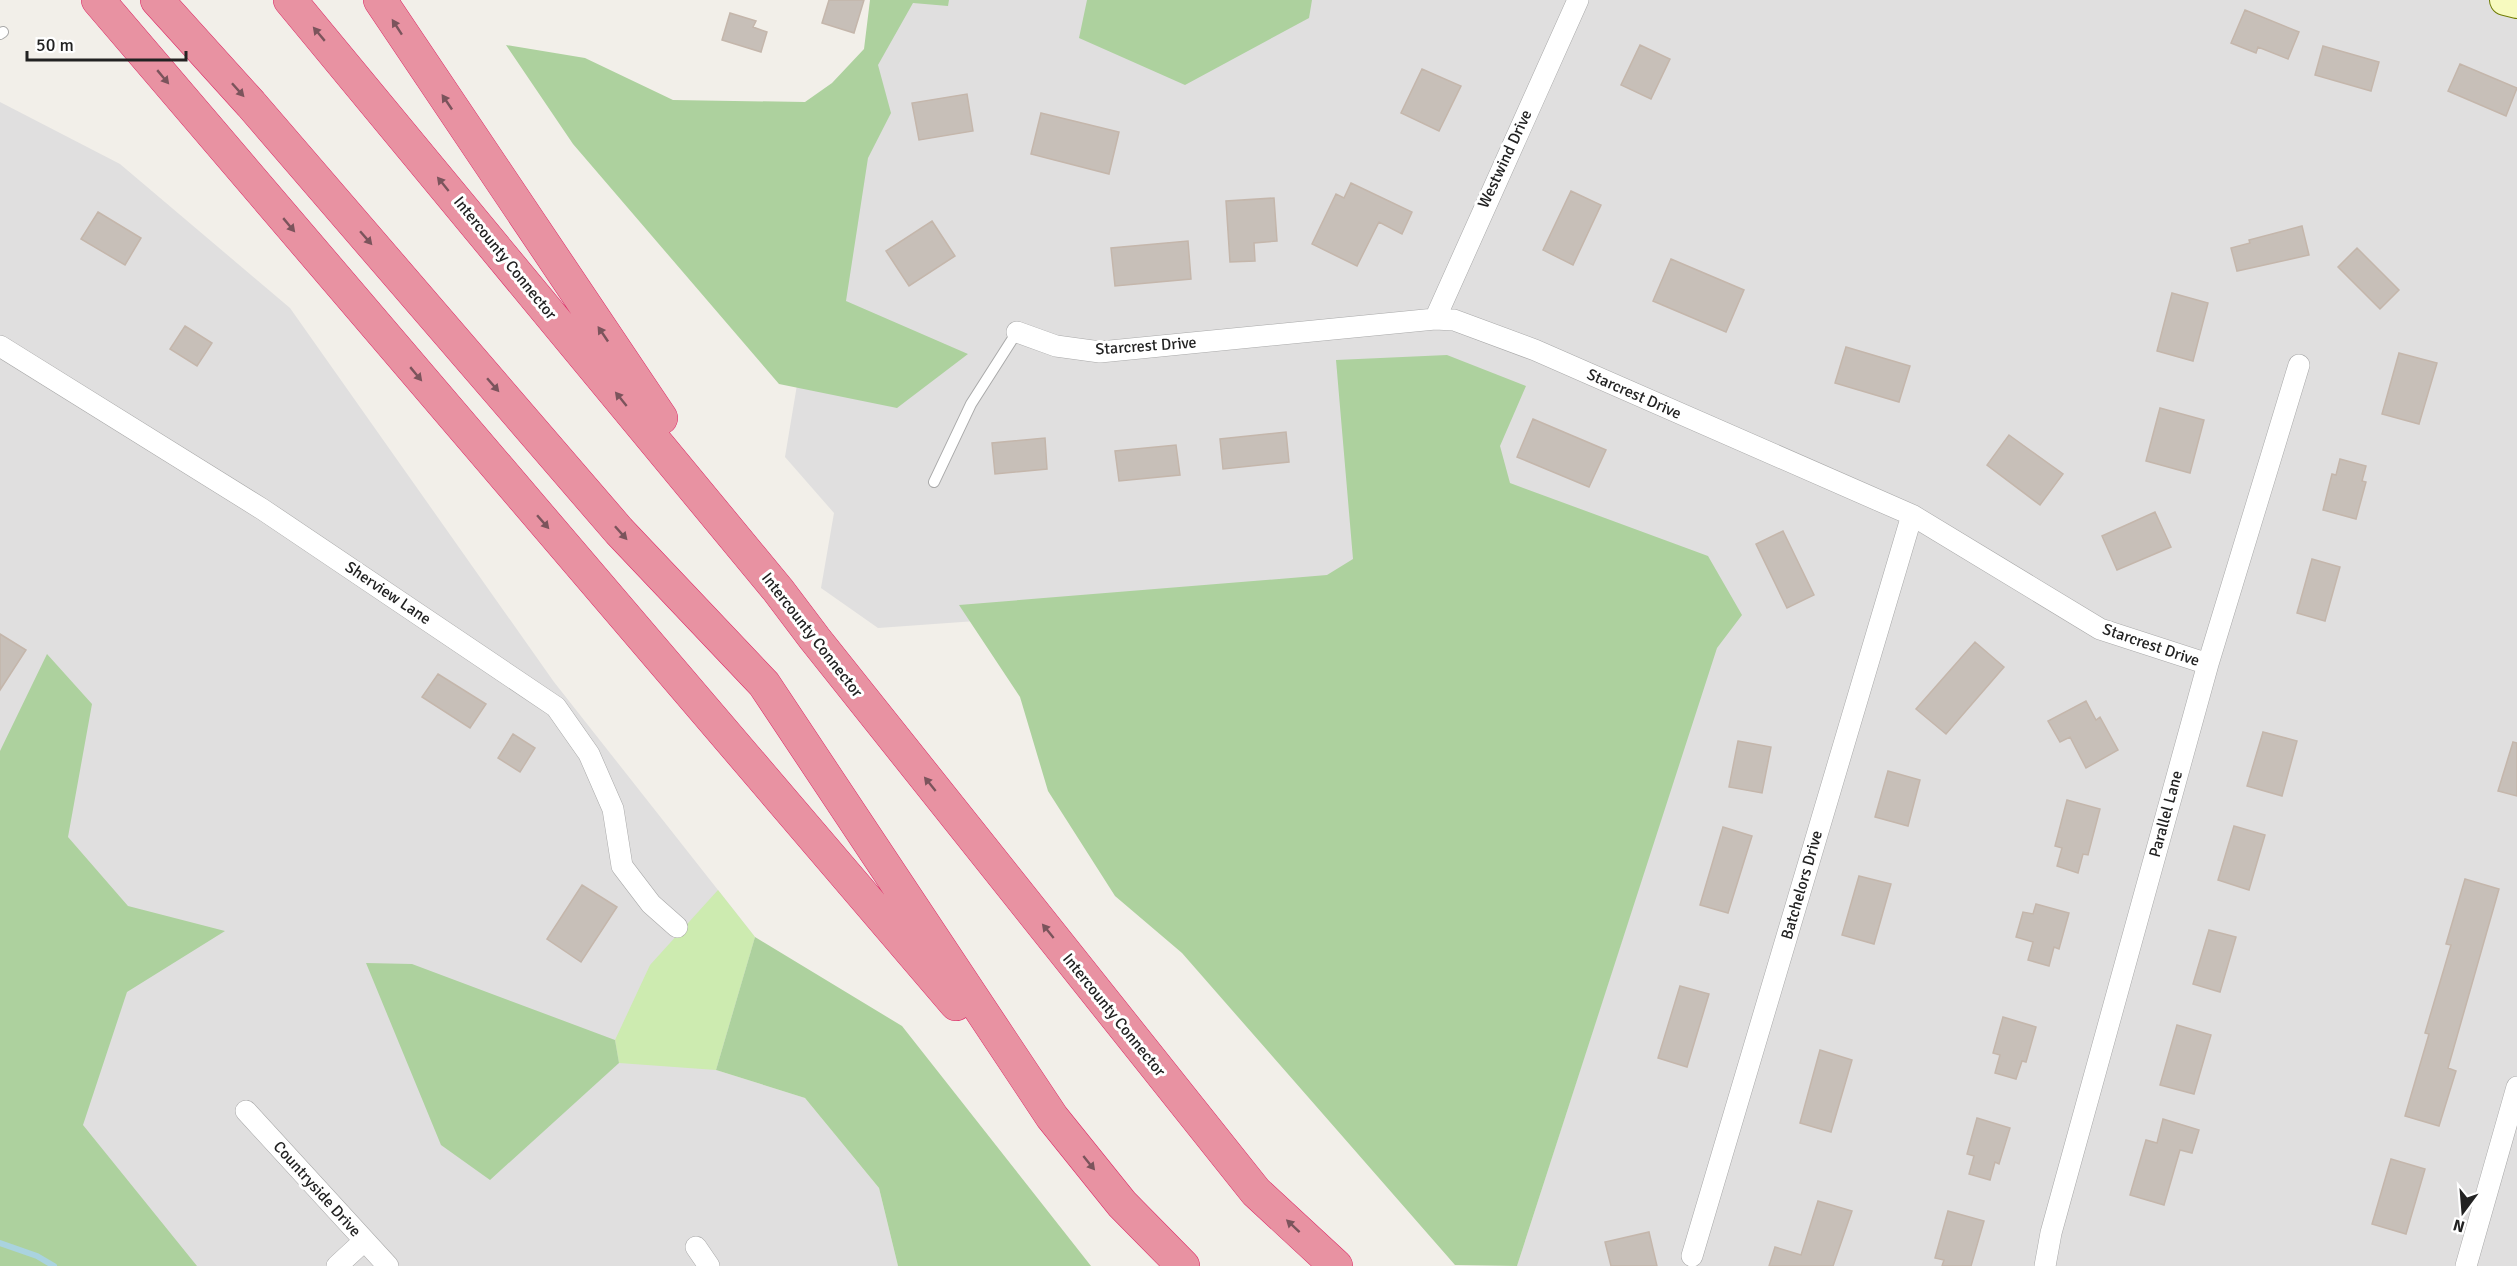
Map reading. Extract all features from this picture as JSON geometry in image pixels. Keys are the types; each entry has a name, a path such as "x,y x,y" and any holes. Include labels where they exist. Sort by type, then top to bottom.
{"highway":[{"path":"98,0 1052,1117 1122,1204 1183,1266"},
{"path":"157,0 251,104 619,531 764,684 1052,1117"},
{"name":"Intercounty Connector","path":"291,0 778,590 1256,1192 1336,1266"},
{"path":"380,0 503,187 778,590"}],"main road":[{"path":"2505,0 2517,3"}],"street":[{"name":"Westwind Drive","path":"1435,319 1578,0"},
{"name":"Starcrest Drive","path":"1017,332 1056,346 1100,352 1435,319 1454,320 1535,350 1912,515 2100,629 2208,664"},
{"name":"Sherview Lane","path":"0,346 262,508 556,707 589,754 613,808 622,866 651,904 677,927"},
{"name":"Parallel Lane","path":"2045,1266 2054,1222 2208,664 2300,365"},
{"name":"Batchelors Drive","path":"1692,1256 1912,515"},
{"path":"2466,1266 2517,1087"},
{"name":"Countryside Drive","path":"246,1111 388,1266"},
{"path":"337,1266 364,1241"},
{"path":"696,1247 709,1266"}],"lane":[{"path":"934,482 970,404 1017,332"}],"shaded area":[{"path":"892,0 2517,0 2517,1266 1517,1266 1716,648 1116,611 878,628 821,588 834,513 785,457 842,115"},
{"path":"0,102 120,164 290,308 554,682 755,937 716,1070 805,1098 879,1188 898,1266 0,1266"}],"green space":[{"path":"870,0 949,0 948,6 913,3 878,65 891,113 868,158 846,301 968,354 897,408 779,384 573,144 506,45 585,58 673,100 805,102 832,83 864,49"},
{"path":"1087,0 1312,0 1309,18 1185,85 1079,38"},
{"path":"1447,355 1526,386 1500,446 1510,483 1708,556 1742,615 1717,648 1517,1266 1455,1265 1182,953 1115,896 1048,791 1020,697 959,605 1327,575 1353,559 1336,360"},
{"path":"47,654 92,704 68,837 128,906 225,931 127,992 83,1125 197,1266 0,1266 0,751"},
{"path":"718,890 755,937 716,1070 619,1063 615,1040 650,965"},
{"path":"755,937 902,1026 1091,1266 898,1266 879,1188 805,1098 716,1070"},
{"path":"366,963 412,964 615,1040 619,1063 490,1180 441,1145"}],"building":[{"path":"829,0 864,0 854,33 822,23"},
{"path":"2245,10 2299,32 2288,59 2258,47 2256,53 2231,43"},
{"path":"730,13 756,21 753,27 767,32 761,52 722,40"},
{"path":"1640,45 1670,59 1651,99 1621,85"},
{"path":"2323,46 2379,62 2371,91 2315,75"},
{"path":"2460,64 2517,88 2506,116 2448,91"},
{"path":"1422,69 1461,86 1439,131 1401,113"},
{"path":"967,94 973,131 919,140 912,103"},
{"path":"1041,113 1119,132 1109,174 1031,154"},
{"path":"1351,183 1412,212 1402,234 1379,222 1357,266 1312,244 1336,194 1344,198"},
{"path":"1571,191 1601,205 1573,265 1543,250"},
{"path":"1274,198 1277,241 1254,243 1255,261 1230,262 1226,201"},
{"path":"98,212 141,238 125,265 81,239"},
{"path":"932,221 955,256 909,286 886,251"},
{"path":"2302,226 2309,255 2237,271 2231,248 2250,243 2249,240"},
{"path":"1188,241 1191,279 1115,286 1111,248"},
{"path":"2357,248 2399,290 2380,309 2338,267"},
{"path":"1671,259 1744,290 1726,332 1653,301"},
{"path":"2172,293 2208,303 2193,361 2157,351"},
{"path":"185,326 212,343 197,366 170,349"},
{"path":"1846,347 1910,366 1899,402 1835,383"},
{"path":"2399,353 2437,363 2419,424 2382,414"},
{"path":"2160,408 2204,420 2190,473 2146,461"},
{"path":"1533,419 1606,450 1589,487 1517,457"},
{"path":"1286,432 1289,462 1223,469 1220,439"},
{"path":"2009,435 2063,474 2040,505 1987,465"},
{"path":"1045,438 1047,469 995,474 992,443"},
{"path":"1176,445 1180,475 1119,481 1115,451"},
{"path":"2340,459 2366,466 2362,481 2366,482 2356,519 2323,510 2332,474 2336,475"},
{"path":"2155,512 2171,547 2117,570 2102,536"},
{"path":"1783,531 1814,595 1787,608 1756,544"},
{"path":"2312,559 2340,567 2325,621 2297,613"},
{"path":"0,634 26,650 0,690"},
{"path":"1975,642 2004,667 1946,734 1916,709"},
{"path":"438,674 486,704 470,728 422,697"},
{"path":"2086,701 2096,720 2100,717 2118,750 2086,768 2070,737 2060,742 2048,721"},
{"path":"2263,732 2297,741 2282,796 2247,786"},
{"path":"513,734 535,748 520,772 498,758"},
{"path":"1738,741 1771,747 1762,793 1729,787"},
{"path":"2513,742 2517,743 2517,796 2498,791"},
{"path":"1888,771 1920,780 1908,826 1875,817"},
{"path":"2067,800 2100,809 2088,855 2083,854 2078,873 2057,866 2062,848 2055,846"},
{"path":"2234,826 2265,835 2249,890 2218,880"},
{"path":"1723,827 1752,836 1728,913 1700,905"},
{"path":"1859,876 1891,884 1874,944 1842,935"},
{"path":"2465,879 2499,889 2448,1068 2456,1071 2439,1126 2405,1116 2429,1034 2425,1033 2451,945 2446,944"},
{"path":"582,885 617,907 581,962 547,939"},
{"path":"2036,904 2069,913 2059,949 2054,947 2049,966 2028,960 2033,942 2016,937 2023,912 2033,914"},
{"path":"2209,930 2236,937 2220,992 2193,984"},
{"path":"1680,986 1709,994 1687,1067 1658,1058"},
{"path":"2003,1017 2036,1027 2026,1062 2022,1061 2016,1079 1995,1073 2000,1055 1993,1053"},
{"path":"2177,1025 2211,1035 2194,1094 2160,1085"},
{"path":"1820,1050 1852,1060 1831,1132 1800,1123"},
{"path":"1977,1118 2010,1128 1999,1164 1995,1162 1990,1180 1969,1174 1974,1156 1967,1154"},
{"path":"2163,1119 2199,1130 2192,1153 2180,1150 2164,1205 2130,1195 2146,1140 2157,1143"},
{"path":"2391,1159 2425,1169 2406,1234 2372,1224"},
{"path":"1818,1201 1852,1211 1833,1266 1769,1266 1775,1247 1801,1255"},
{"path":"1948,1211 1984,1221 1971,1266 1942,1266 1944,1260 1935,1258"},
{"path":"1649,1232 1657,1266 1611,1266 1605,1242"}],"waterway":[{"path":"0,1243 37,1256 54,1266"}]}
